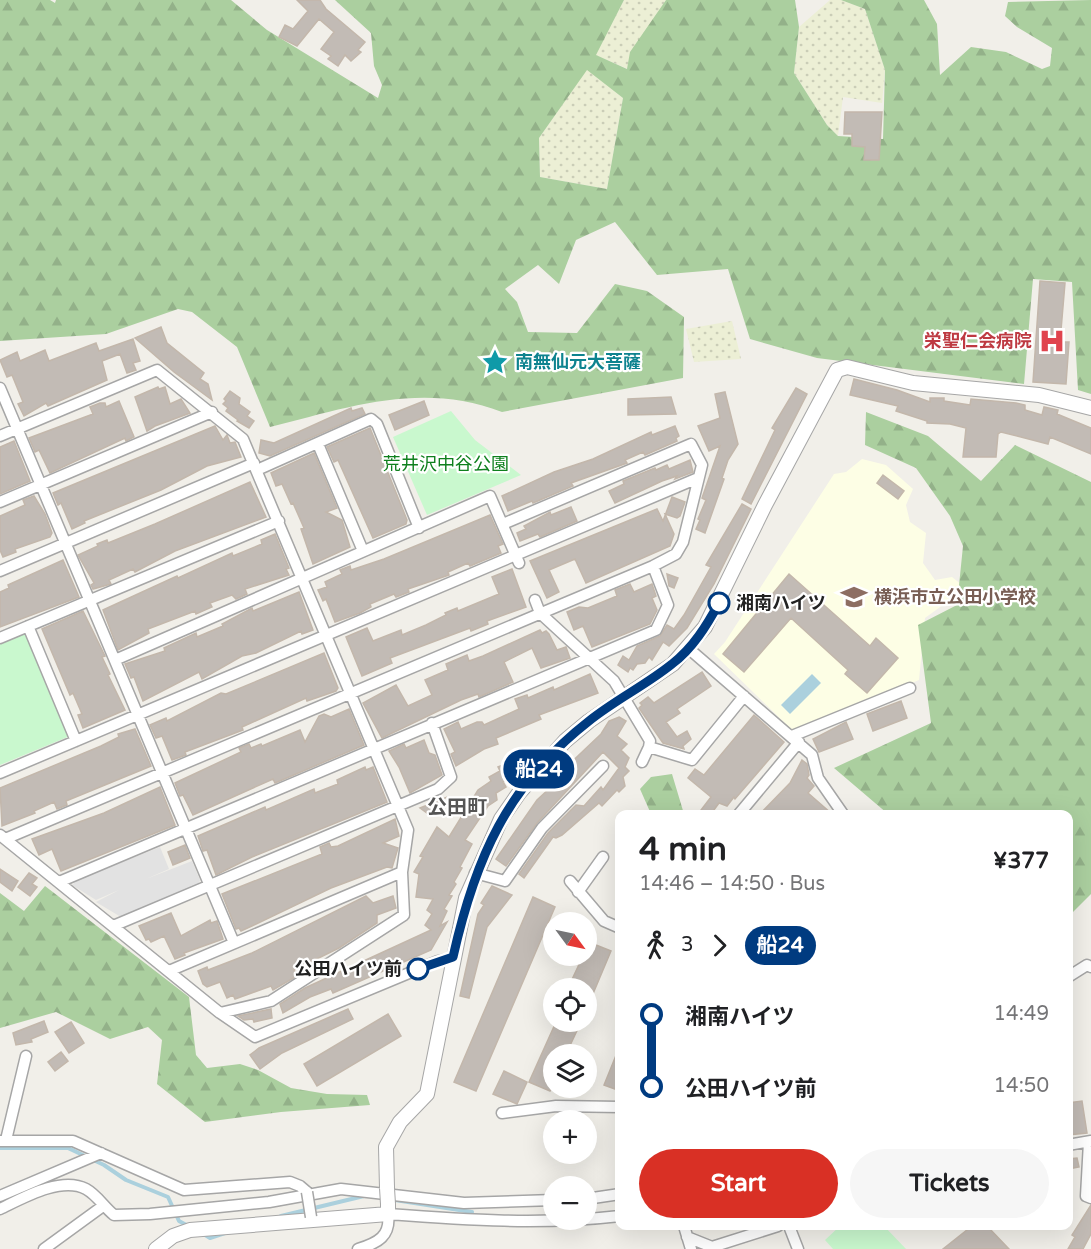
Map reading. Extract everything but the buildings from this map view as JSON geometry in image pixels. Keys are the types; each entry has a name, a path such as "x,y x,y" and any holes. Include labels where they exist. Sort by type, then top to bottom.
{"street":[{"path":"358,1249 383,1238 390,1226 386,1147 392,1134 427,1094 466,898 475,873 501,819 519,793 565,741 623,697 673,664 688,648 719,603 765,505 837,370 847,367 913,383 1039,395 1091,408"},
{"path":"0,436 158,370 243,439 376,749 408,830 402,872 404,915 271,1001 220,1012"},
{"path":"0,388 234,943"},
{"path":"0,502 212,412"},
{"path":"0,571 256,466 318,444 371,419 377,424 419,528"},
{"path":"318,444 363,551"},
{"path":"453,957 438,961 255,1037 220,1012 2,837 654,566 676,554 683,542 702,465 691,444 503,524"},
{"path":"0,773 326,635 517,559 698,478"},
{"path":"115,660 490,496 517,559"},
{"path":"0,638 279,521"},
{"path":"59,882 656,630 668,605 654,566"},
{"path":"535,600 540,613 614,681 650,741 642,762"},
{"path":"28,626 76,741"},
{"path":"688,648 812,755 818,778 840,810"},
{"path":"742,810 795,739 910,688"},
{"path":"649,747 692,760 744,696"},
{"path":"113,926 438,789 451,777 432,723"},
{"path":"475,873 505,881 542,828 603,766"},
{"path":"578,892 603,857"},
{"path":"169,970 402,872"},
{"path":"570,881 604,921 615,926"},
{"path":"1073,973 1087,965 1091,967"},
{"path":"26,1056 3,1140 73,1141 184,1190 290,1182 305,1188 311,1219"},
{"path":"502,1113 556,1106 615,1107"},
{"path":"1073,1144 1090,1141 1086,1196 1091,1198"},
{"path":"0,1196 101,1154"},
{"path":"0,1209 65,1185 86,1190 114,1215 150,1214 269,1202 342,1189 464,1203 543,1200"},
{"path":"597,1197 615,1195"},
{"path":"44,1249 103,1206"},
{"path":"156,1249 173,1236 190,1230 311,1219 388,1209 500,1222 574,1221 615,1217"},
{"path":"685,1230 692,1249"},
{"path":"687,1237 712,1247 765,1230"},
{"path":"791,1230 798,1249"}],"shaded area":[{"path":"624,0 666,0 628,69 595,55"},
{"path":"830,0 841,0 865,9 885,70 882,103 843,97 838,136 827,125 794,73 799,27"},
{"path":"587,69 623,98 607,189 540,177 539,138"},
{"path":"732,321 741,359 694,362 686,329"},
{"name":"横浜市立公田小学校","path":"862,459 886,465 913,489 906,505 910,522 926,533 923,563 935,580 952,577 962,585 958,594 925,618 919,680 793,731 714,654 725,642 834,474 846,472"},
{"path":"160,847 169,869 146,879 192,861 200,880 198,885 121,917 96,902 119,890 96,900 72,885 77,880"}],"green space":[{"path":"0,0 50,0 55,3 56,0 231,0 267,30 378,98 382,85 374,66 371,33 335,0 624,0 596,55 627,69 630,52 666,0 795,0 799,27 794,73 827,125 838,136 883,139 885,70 865,9 841,0 924,0 937,24 940,75 971,47 1006,52 1042,69 1050,66 1052,48 1017,27 1005,16 1008,2 1091,0 1091,394 1078,390 1072,282 1033,279 1024,384 817,358 750,339 728,269 657,275 615,222 576,240 559,284 538,265 505,289 517,302 528,332 577,333 615,284 647,291 684,317 683,378 502,412 473,403 444,398 386,400 270,427 237,347 192,312 178,309 106,334 0,341","holes":["587,70 623,98 607,189 540,177 539,138"]},
{"name":"荒井沢中谷公園","path":"451,411 475,440 521,475 427,515 393,437"},
{"path":"866,412 928,436 981,481 1015,445 1091,482 1091,894 1073,912 1073,810 883,810 834,768 931,723 918,625 957,605 963,546 950,516 916,468 865,445"},
{"path":"26,633 70,736 0,765 0,644"},
{"path":"672,774 683,810 649,810 640,789 651,777"},
{"path":"45,886 189,997 196,1055 207,1068 240,1064 258,1070 291,1088 327,1094 367,1095 370,1105 281,1112 205,1122 157,1084 162,1040 148,1027 110,1039 56,1012 0,1028 0,893 24,911"},
{"path":"836,1230 888,1230 906,1249 833,1249 825,1240"}],"water":[{"path":"812,674 821,683 790,714 781,705"}],"waterway":[{"path":"0,1148 68,1148 104,1165 126,1180 168,1197 179,1221 190,1227"},
{"path":"281,1216 364,1196"},
{"path":"395,1200 472,1212 470,1216"},
{"path":"202,1233 210,1238 225,1233"}],"bus line":[{"name":"船24","path":"418,969 453,957 466,898 475,873 501,819 519,793 565,741 589,721 673,664 705,627 719,603"}],"place":[{"name":"栄聖仁会病院","path":"1052,341"},
{"name":"南無仙元大菩薩","path":"495,362"},
{"name":"横浜市立公田小学校","path":"854,597"},
{"name":"湘南ハイツ","path":"719,603"},
{"name":"公田ハイツ前","path":"418,969"}],"district":[{"name":"公田町","path":"457,807"}]}
